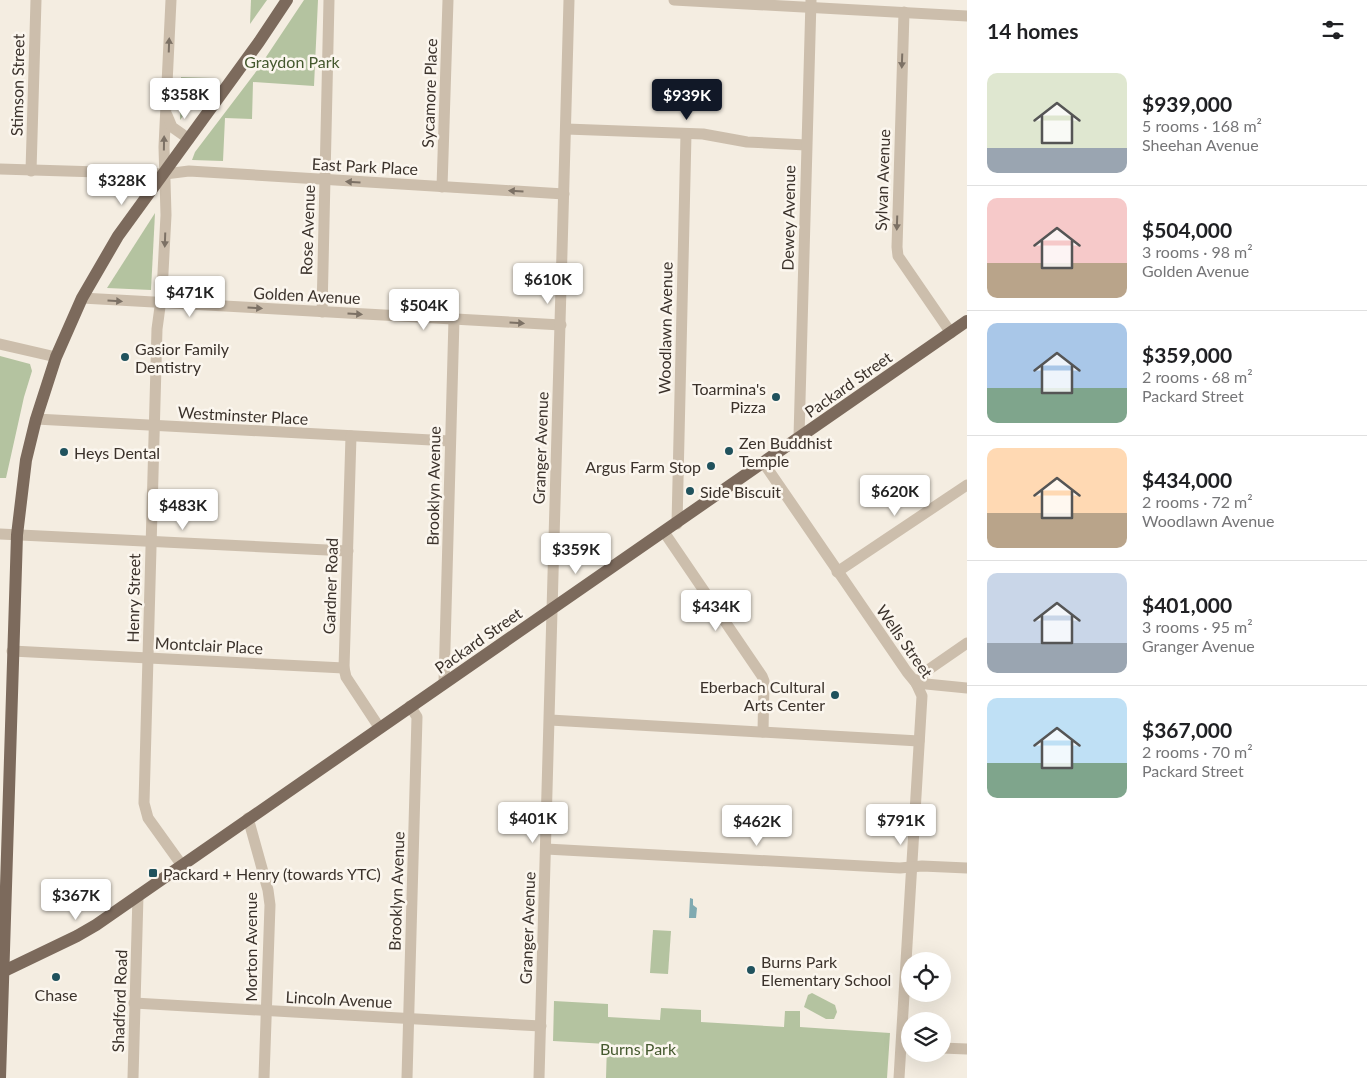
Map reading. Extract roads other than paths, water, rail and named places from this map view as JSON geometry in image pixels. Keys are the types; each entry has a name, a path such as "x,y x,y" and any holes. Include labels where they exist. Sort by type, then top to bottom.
{"main road":[{"path":"0,1078 17,535 26,460 36,419 56,357 82,298 118,236 142,201 165,174 259,42 286,0"},
{"name":"Packard Street","path":"2,973 77,936 138,895 967,322"}],"street":[{"name":"Stimson Street","path":"31,171 36,0"},
{"name":"Henry Street","path":"171,0 164,147 166,216 157,329 144,810 182,864"},
{"name":"Rose Avenue","path":"322,312 329,0"},
{"name":"Sycamore Place","path":"442,187 448,0"},
{"name":"Granger Avenue","path":"539,1078 569,0"},
{"path":"674,0 811,4 967,16"},
{"name":"Dewey Avenue","path":"799,438 811,4"},
{"name":"Sylvan Avenue","path":"904,12 896,247 898,256 951,333"},
{"path":"166,111 172,127 189,139"},
{"path":"566,129 686,134 747,142 806,145"},
{"name":"Woodlawn Avenue","path":"677,524 686,134"},
{"name":"East Park Place","path":"0,169 165,174 189,171 564,194"},
{"name":"Golden Avenue","path":"82,298 561,325"},
{"name":"Brooklyn Avenue","path":"444,683 454,319"},
{"path":"0,344 56,357"},
{"name":"Westminster Place","path":"36,419 155,427 450,441"},
{"name":"Gardner Road","path":"351,436 344,668 346,677 379,727"},
{"name":"Wells Street","path":"763,462 837,572 916,683 922,696 918,741 907,1012"},
{"path":"837,572 967,485"},
{"path":"664,532 762,676 764,682 763,732"},
{"path":"0,534 348,551"},
{"path":"916,683 928,670 967,643"},
{"name":"Montclair Place","path":"12,651 344,668"},
{"path":"916,683 967,688"},
{"name":"Brooklyn Avenue","path":"407,1078 417,717 410,706"},
{"path":"550,720 918,741"},
{"name":"Morton Avenue","path":"248,818 268,890 270,905 264,1078"},
{"path":"546,849 900,868 967,868"},
{"name":"Shadford Road","path":"133,1078 138,895"},
{"name":"Lincoln Avenue","path":"134,1003 541,1026"},
{"path":"951,1048 967,1049"},
{"name":"Wells Street","path":"899,1078 902,1062"}],"water":[{"path":"690,898 693,899 693,905 697,908 696,918 689,918"}],"place":[{"name":"Gasior Family Dentistry","path":"125,357"},
{"name":"Toarmina's Pizza","path":"776,397"},
{"name":"Zen Buddhist Temple","path":"729,451"},
{"name":"Heys Dental","path":"64,452"},
{"name":"Argus Farm Stop","path":"711,466"},
{"name":"Side Biscuit","path":"690,491"},
{"name":"Eberbach Cultural Arts Center","path":"835,695"},
{"name":"Packard + Henry (towards YTC)","path":"153,873"},
{"name":"Burns Park Elementary School","path":"751,970"},
{"name":"Chase","path":"56,977"}],"park label":[{"name":"Graydon Park","path":"292,61"},
{"name":"Burns Park","path":"638,1048"}]}
